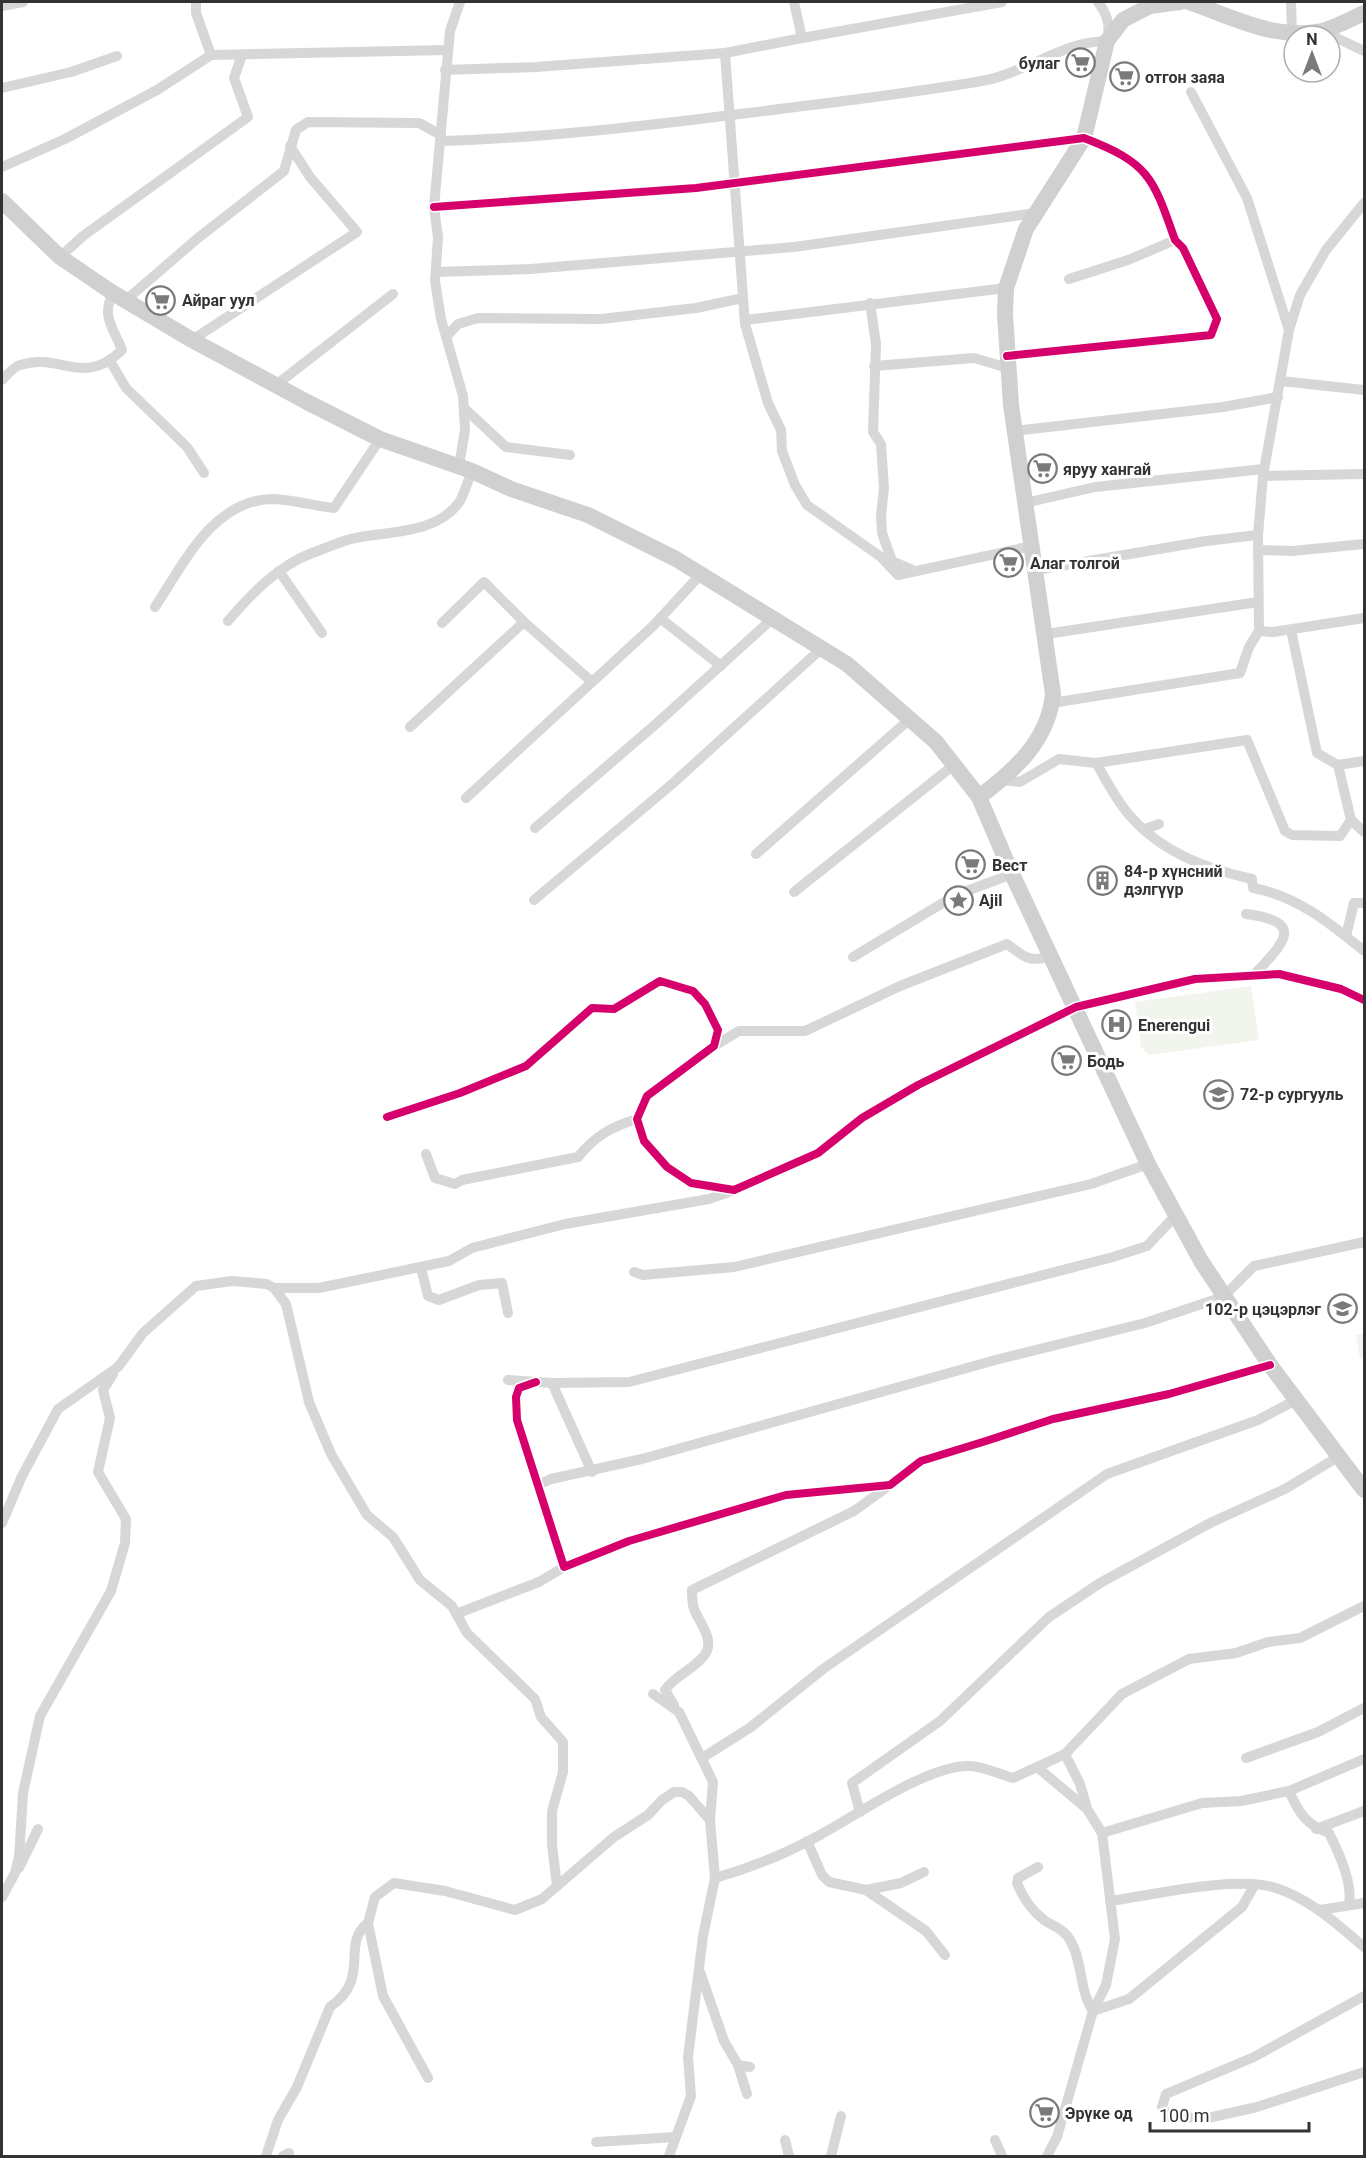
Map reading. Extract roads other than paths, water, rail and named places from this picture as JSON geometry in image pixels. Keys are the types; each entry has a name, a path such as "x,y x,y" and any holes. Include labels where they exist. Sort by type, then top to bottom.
{"main road":[{"path":"979,797 1017,766 1035,744 1047,723 1052,703 1053,683 1014,431 1008,362 1006,288 1016,253 1036,213 1084,138 1107,40 1123,20 1149,4 1180,2"},
{"path":"1188,2 1253,27 1282,32"},
{"path":"1339,24 1365,13"},
{"path":"2,201 60,257 120,297 192,340 380,439 465,469 511,489 588,515 701,574 847,664 911,718 955,764 979,797 1012,874 1148,1164 1223,1297 1270,1365 1365,1490"}],"street":[{"path":"2,6 23,2"},
{"path":"196,2 196,13 211,55"},
{"path":"228,621 251,595 279,572 309,554 356,538 411,530 445,516 459,501 465,469 463,396 446,337 436,272 438,237 434,207 445,70 450,31 460,2"},
{"path":"794,2 802,38"},
{"path":"445,70 536,67 724,53 1002,2"},
{"path":"2,380 18,366 41,362 81,368 106,364 110,361 122,350 106,313 106,305 120,297 284,171 296,130 308,122 419,123 440,138 527,139 727,116 990,79 1050,55 1095,41 1107,40 1110,29 1105,11 1098,2"},
{"path":"1291,2 1292,24"},
{"path":"1342,40 1365,51"},
{"path":"2,167 75,134 157,90 211,55 448,50"},
{"path":"724,53 727,116 745,320 768,403 781,430 782,451 795,485 807,505 875,552 898,575 1032,546"},
{"path":"60,257 83,236 248,117 234,78 242,55"},
{"path":"2,88 71,72 117,57"},
{"path":"1191,92 1247,198 1290,330"},
{"path":"434,207 733,184 1084,138 1111,149 1140,167 1150,177 1175,240 1183,248 1217,319 1210,335 1008,362 974,358 874,366"},
{"path":"192,340 357,232 310,177 290,146"},
{"path":"1052,703 1240,673 1249,647 1259,631 1258,535 1264,472 1290,330 1300,295 1326,250 1365,202"},
{"path":"436,272 554,267 794,247 1036,213"},
{"path":"1069,279 1128,260 1175,240"},
{"path":"745,320 1006,288"},
{"path":"276,386 393,294"},
{"path":"446,337 458,324 478,318 601,319 696,308 743,298"},
{"path":"870,303 876,344 873,432 881,444 882,533 892,561 915,571"},
{"path":"110,361 126,388 187,447 204,473"},
{"path":"1281,381 1365,390"},
{"path":"1014,431 1222,407 1278,397"},
{"path":"464,408 506,447 570,455"},
{"path":"155,607 219,518 246,505 271,500 334,508 380,439"},
{"path":"1025,503 1095,487 1264,472 1365,474"},
{"path":"1036,570 1206,541 1258,535"},
{"path":"1259,550 1292,551 1365,544"},
{"path":"279,572 322,633"},
{"path":"466,798 660,618 701,574"},
{"path":"442,623 484,582 524,622 592,682"},
{"path":"1046,634 1258,602"},
{"path":"660,618 720,666"},
{"path":"535,828 773,618"},
{"path":"1259,631 1291,630 1365,618"},
{"path":"410,727 524,622"},
{"path":"1291,630 1317,753 1338,765 1365,761"},
{"path":"534,900 671,785 822,648"},
{"path":"756,854 911,718"},
{"path":"1001,780 1020,782 1059,759 1096,763 1247,740 1285,831 1292,835 1340,836 1351,820"},
{"path":"1096,763 1131,817 1180,855 1201,865 1252,879 1253,888 1279,893 1318,914 1365,951"},
{"path":"794,892 955,764"},
{"path":"1338,765 1351,820 1365,832"},
{"path":"1145,829 1159,824"},
{"path":"853,957 956,895 1012,874"},
{"path":"1346,936 1354,903 1365,903"},
{"path":"1246,914 1268,919 1284,928 1286,933 1284,941 1254,975"},
{"path":"734,1190 691,1184 667,1167 644,1141 637,1119 647,1096 714,1046 740,1030 805,1030 900,986 1007,944 1029,959 1037,960 1051,956"},
{"path":"274,1288 319,1288 422,1268 449,1261 472,1248 565,1224 709,1199 818,1153 862,1118 918,1085 1076,1007 1195,979 1279,974 1341,989 1365,1000"},
{"path":"387,1117 460,1093 526,1066 592,1008 614,1009 660,981 693,991 705,1004 718,1030 714,1046"},
{"path":"426,1154 435,1178 454,1184 462,1180 578,1157 589,1142 608,1128 637,1119"},
{"path":"634,1272 643,1275 734,1268 1091,1184 1148,1164"},
{"path":"508,1380 552,1383 629,1382 798,1336 1113,1257 1147,1246 1176,1215"},
{"path":"538,1485 551,1479 592,1472 999,1359 1145,1323 1223,1297 1254,1266 1365,1242"},
{"path":"422,1268 428,1296 432,1299 439,1300 479,1285 502,1283 508,1313"},
{"path":"15,1874 22,1834 23,1793 40,1716 111,1591 125,1543 126,1519 98,1472 110,1418 103,1390 143,1333 196,1286 232,1281 267,1284 274,1288 286,1304 309,1402 331,1454 367,1515 393,1537 420,1580 452,1606 467,1633 535,1699 541,1717 563,1742 563,1772 552,1811 552,1845 557,1886"},
{"path":"669,2157 691,2096 688,2057 699,1969 715,1878 710,1820 713,1782 666,1690 673,1680 702,1658 709,1649 708,1636 693,1606 692,1590 854,1511 921,1461 1053,1419 1169,1394 1270,1365"},
{"path":"2,1523 22,1476 58,1409 118,1367"},
{"path":"537,1382 519,1388 516,1397 517,1420 564,1567"},
{"path":"552,1383 592,1472"},
{"path":"702,1758 751,1728 823,1669 1107,1474 1258,1420 1296,1400"},
{"path":"860,1812 852,1783 940,1721 1049,1617 1100,1583 1212,1522 1285,1489 1338,1457"},
{"path":"456,1614 539,1582 564,1567 629,1541 786,1495 890,1485"},
{"path":"715,1878 745,1869 807,1841 896,1791 948,1769 970,1766 1012,1778 1065,1754 1122,1694 1189,1659 1236,1653 1268,1642 1300,1638 1365,1605"},
{"path":"653,1694 679,1712"},
{"path":"1246,1758 1318,1732 1365,1708"},
{"path":"1047,2157 1057,2137 1093,2010 1106,1985 1115,1939 1102,1833 1087,1809 1080,1784 1065,1754"},
{"path":"1102,1833 1202,1803 1241,1801 1290,1791 1365,1759"},
{"path":"1037,1767 1087,1809"},
{"path":"1290,1791 1299,1814 1316,1829 1329,1833 1337,1849 1351,1897 1349,1905"},
{"path":"428,2078 383,1996 368,1923 375,1897 394,1883 445,1891 515,1910 542,1899 614,1837 648,1815 662,1800 674,1792 682,1792 689,1797 710,1820"},
{"path":"1316,1829 1365,1811"},
{"path":"2,1897 28,1854 38,1829"},
{"path":"807,1841 822,1875 829,1882 866,1890 926,1930 945,1955"},
{"path":"1038,1867 1018,1878 1017,1883 1029,1907 1060,1929 1070,1940 1083,1975 1088,2002 1093,2010"},
{"path":"866,1890 901,1883 924,1872"},
{"path":"1110,1901 1220,1886 1275,1887 1320,1910 1365,1947"},
{"path":"1093,2010 1129,1999 1242,1907 1254,1886"},
{"path":"1320,1910 1365,1903"},
{"path":"266,2157 278,2120 297,2087 330,2007 342,1999 352,1985 356,1935 368,1923"},
{"path":"699,1969 724,2041 738,2066 747,2094"},
{"path":"1365,1996 1254,2057 1166,2094 1162,2107 1170,2117 1208,2118 1257,2107 1365,2072"},
{"path":"738,2066 750,2067"},
{"path":"831,2157 841,2116"},
{"path":"596,2142 675,2137"},
{"path":"785,2140 789,2157"},
{"path":"995,2140 1002,2157"}],"place":[{"name":"булаг","path":"1081,63"},
{"name":"отгон заяа","path":"1124,77"},
{"name":"Айраг уул","path":"161,300"},
{"name":"яруу хангай","path":"1042,469"},
{"name":"Алаг толгой","path":"1009,563"},
{"name":"Вест","path":"971,865"},
{"name":"84-р хүнсний дэлгүүр","path":"1103,880"},
{"name":"Ajil","path":"958,900"},
{"name":"Enerengui","path":"1117,1025"},
{"name":"Бодь","path":"1066,1061"},
{"name":"72-р сургууль","path":"1219,1094"},
{"name":"102-р цэцэрлэг","path":"1342,1309"},
{"name":"Эрүке од","path":"1044,2113"}]}
